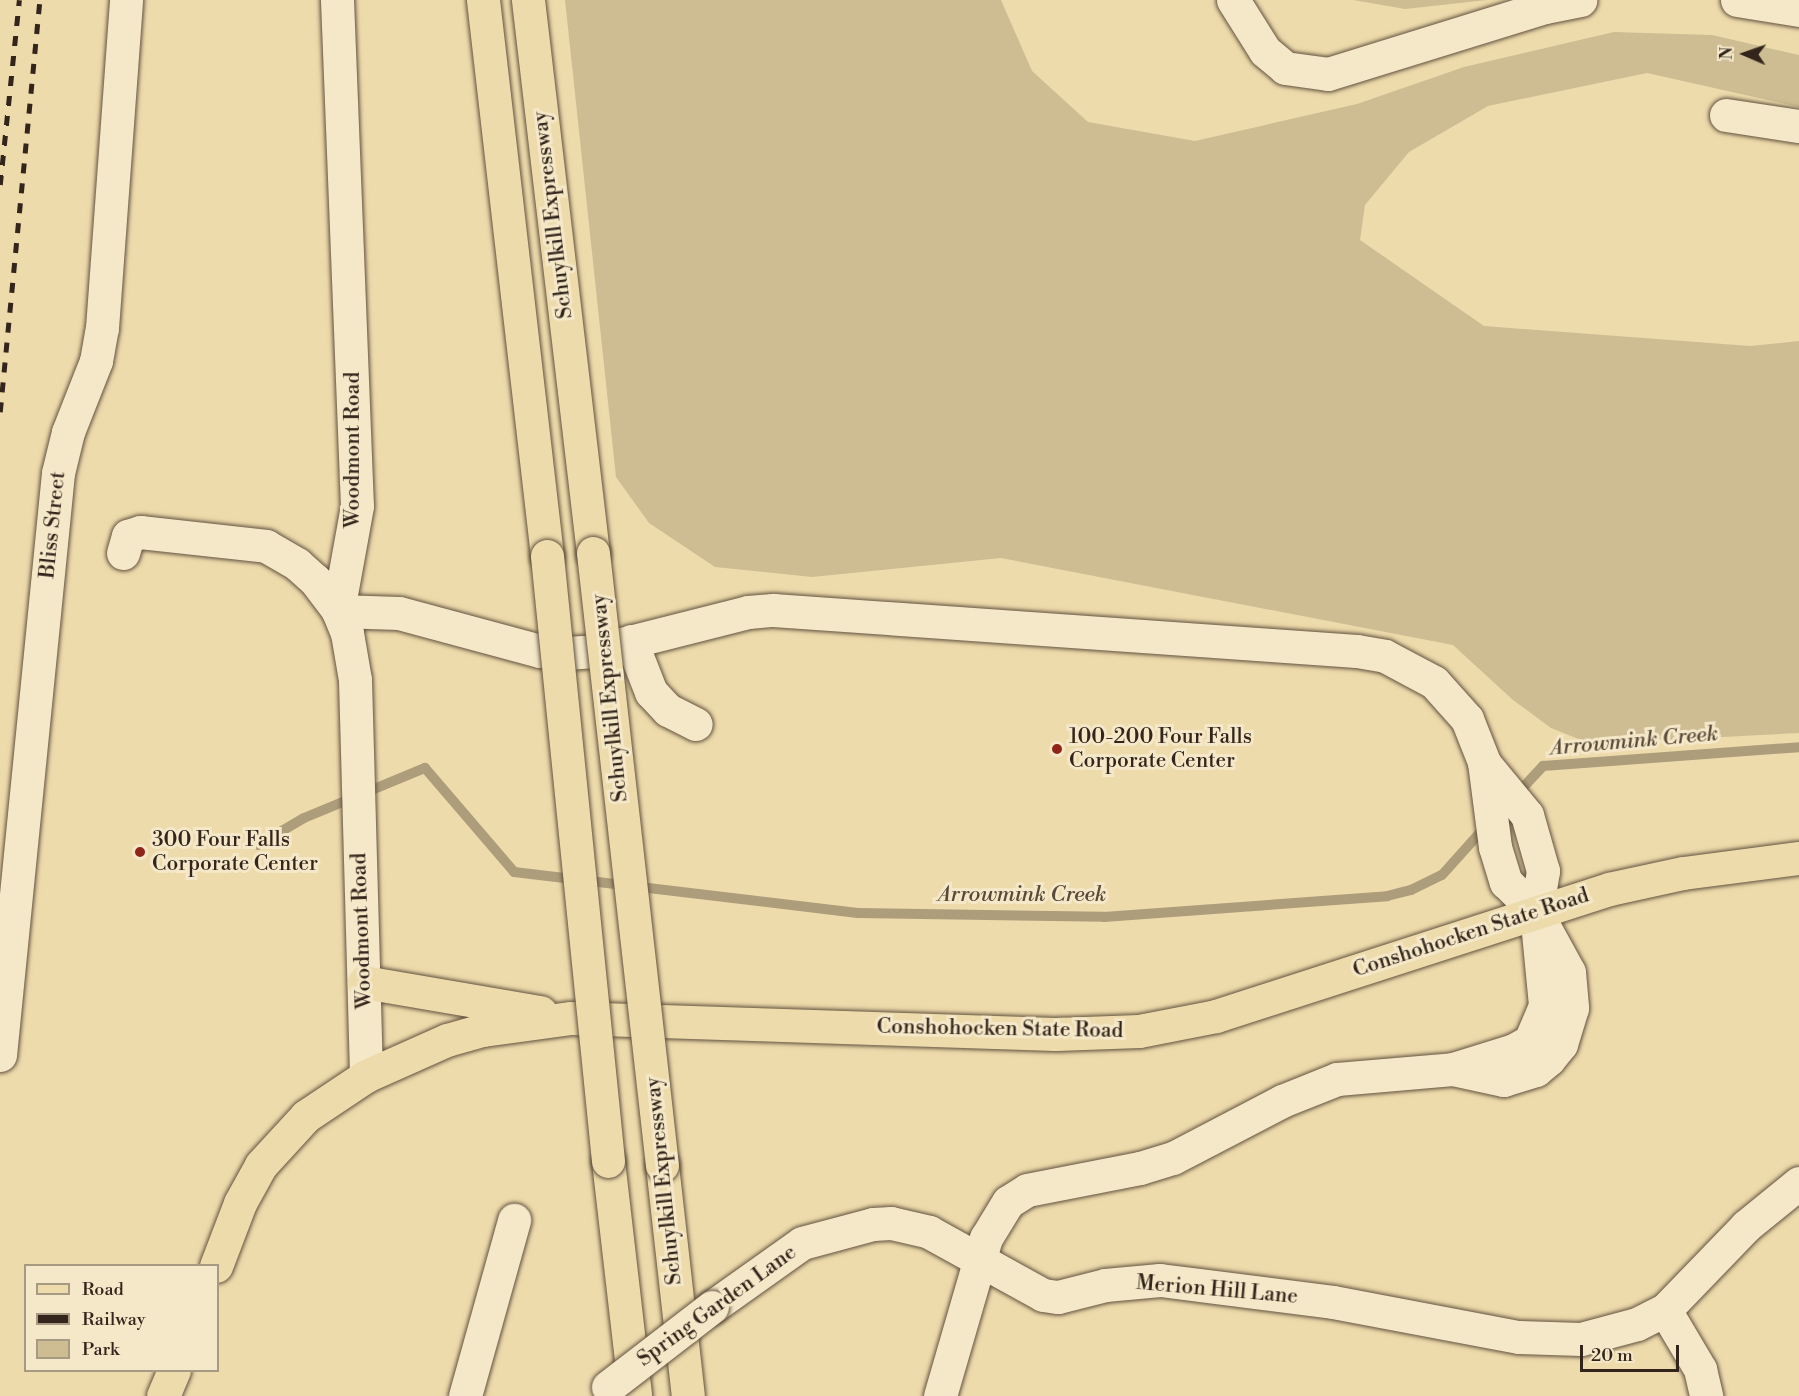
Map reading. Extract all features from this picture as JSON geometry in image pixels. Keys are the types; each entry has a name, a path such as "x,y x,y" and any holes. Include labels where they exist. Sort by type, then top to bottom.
{"main road":[{"path":"483,0 547,556 608,1161 614,1393"},
{"name":"Schuylkill Expressway","path":"528,0 688,1396"},
{"name":"Conshohocken State Road","path":"217,1264 250,1184 275,1147 306,1116 366,1076 447,1040 529,1021 571,1018 1055,1034 1139,1031 1216,1016 1536,912 1646,880 1799,858"},
{"path":"364,982 571,1018"},
{"path":"163,1396 174,1372"}],"street":[{"name":"Bliss Street","path":"0,1055 65,524 62,452 96,361 102,328 126,0"},
{"name":"Woodmont Road","path":"338,0 357,506 338,611 352,656 366,1076"},
{"path":"1233,0 1265,51 1285,68 1328,74 1545,7 1580,0"},
{"path":"1737,0 1799,10"},
{"path":"1726,114 1799,126"},
{"path":"123,553 128,536 140,532 266,546 297,564 315,580 338,611 399,613 540,651 585,652 748,612 773,610 1357,651 1385,656 1434,682 1467,719 1484,762 1496,847 1506,882 1536,912"},
{"path":"631,641 651,692 668,710 696,724"},
{"path":"940,1396 978,1260 994,1219 1008,1202 1027,1190 1140,1168 1173,1158 1282,1101 1337,1079 1453,1069 1522,1047 1537,1031 1545,992 1536,912 1543,871 1527,815 1484,762"},
{"name":"Merion Hill Lane","path":"978,1260 1043,1295 1058,1297 1105,1285 1161,1281 1333,1302 1519,1337 1581,1339 1636,1324 1665,1310 1746,1226 1799,1183"},
{"path":"465,1396 514,1220"},
{"name":"Spring Garden Lane","path":"614,1393 712,1307 802,1243 873,1224 911,1226 978,1260"},
{"path":"1665,1310 1700,1369 1706,1396"}],"green space":[{"path":"565,0 1001,0 1032,71 1088,122 1195,141 1357,104 1464,67 1614,32 1712,35 1799,55 1799,107 1647,73 1488,106 1409,152 1365,205 1360,240 1484,326 1750,346 1799,341 1799,733 1591,744 1551,728 1513,700 1453,645 1001,558 812,577 715,567 649,523 616,477"},
{"path":"1353,0 1487,0 1405,9"}],"waterway":[{"name":"Arrowmink Creek","path":"1516,795 1543,766 1799,747"},
{"name":"Arrowmink Creek","path":"258,845 304,818 425,768 514,872 858,913 1104,917 1387,896 1411,890 1442,875 1486,826"}],"railway":[{"path":"0,185 19,0"},
{"path":"0,412 40,0"}],"place":[{"name":"100-200 Four Falls Corporate Center","path":"1057,749"},
{"name":"300 Four Falls Corporate Center","path":"140,852"}]}
